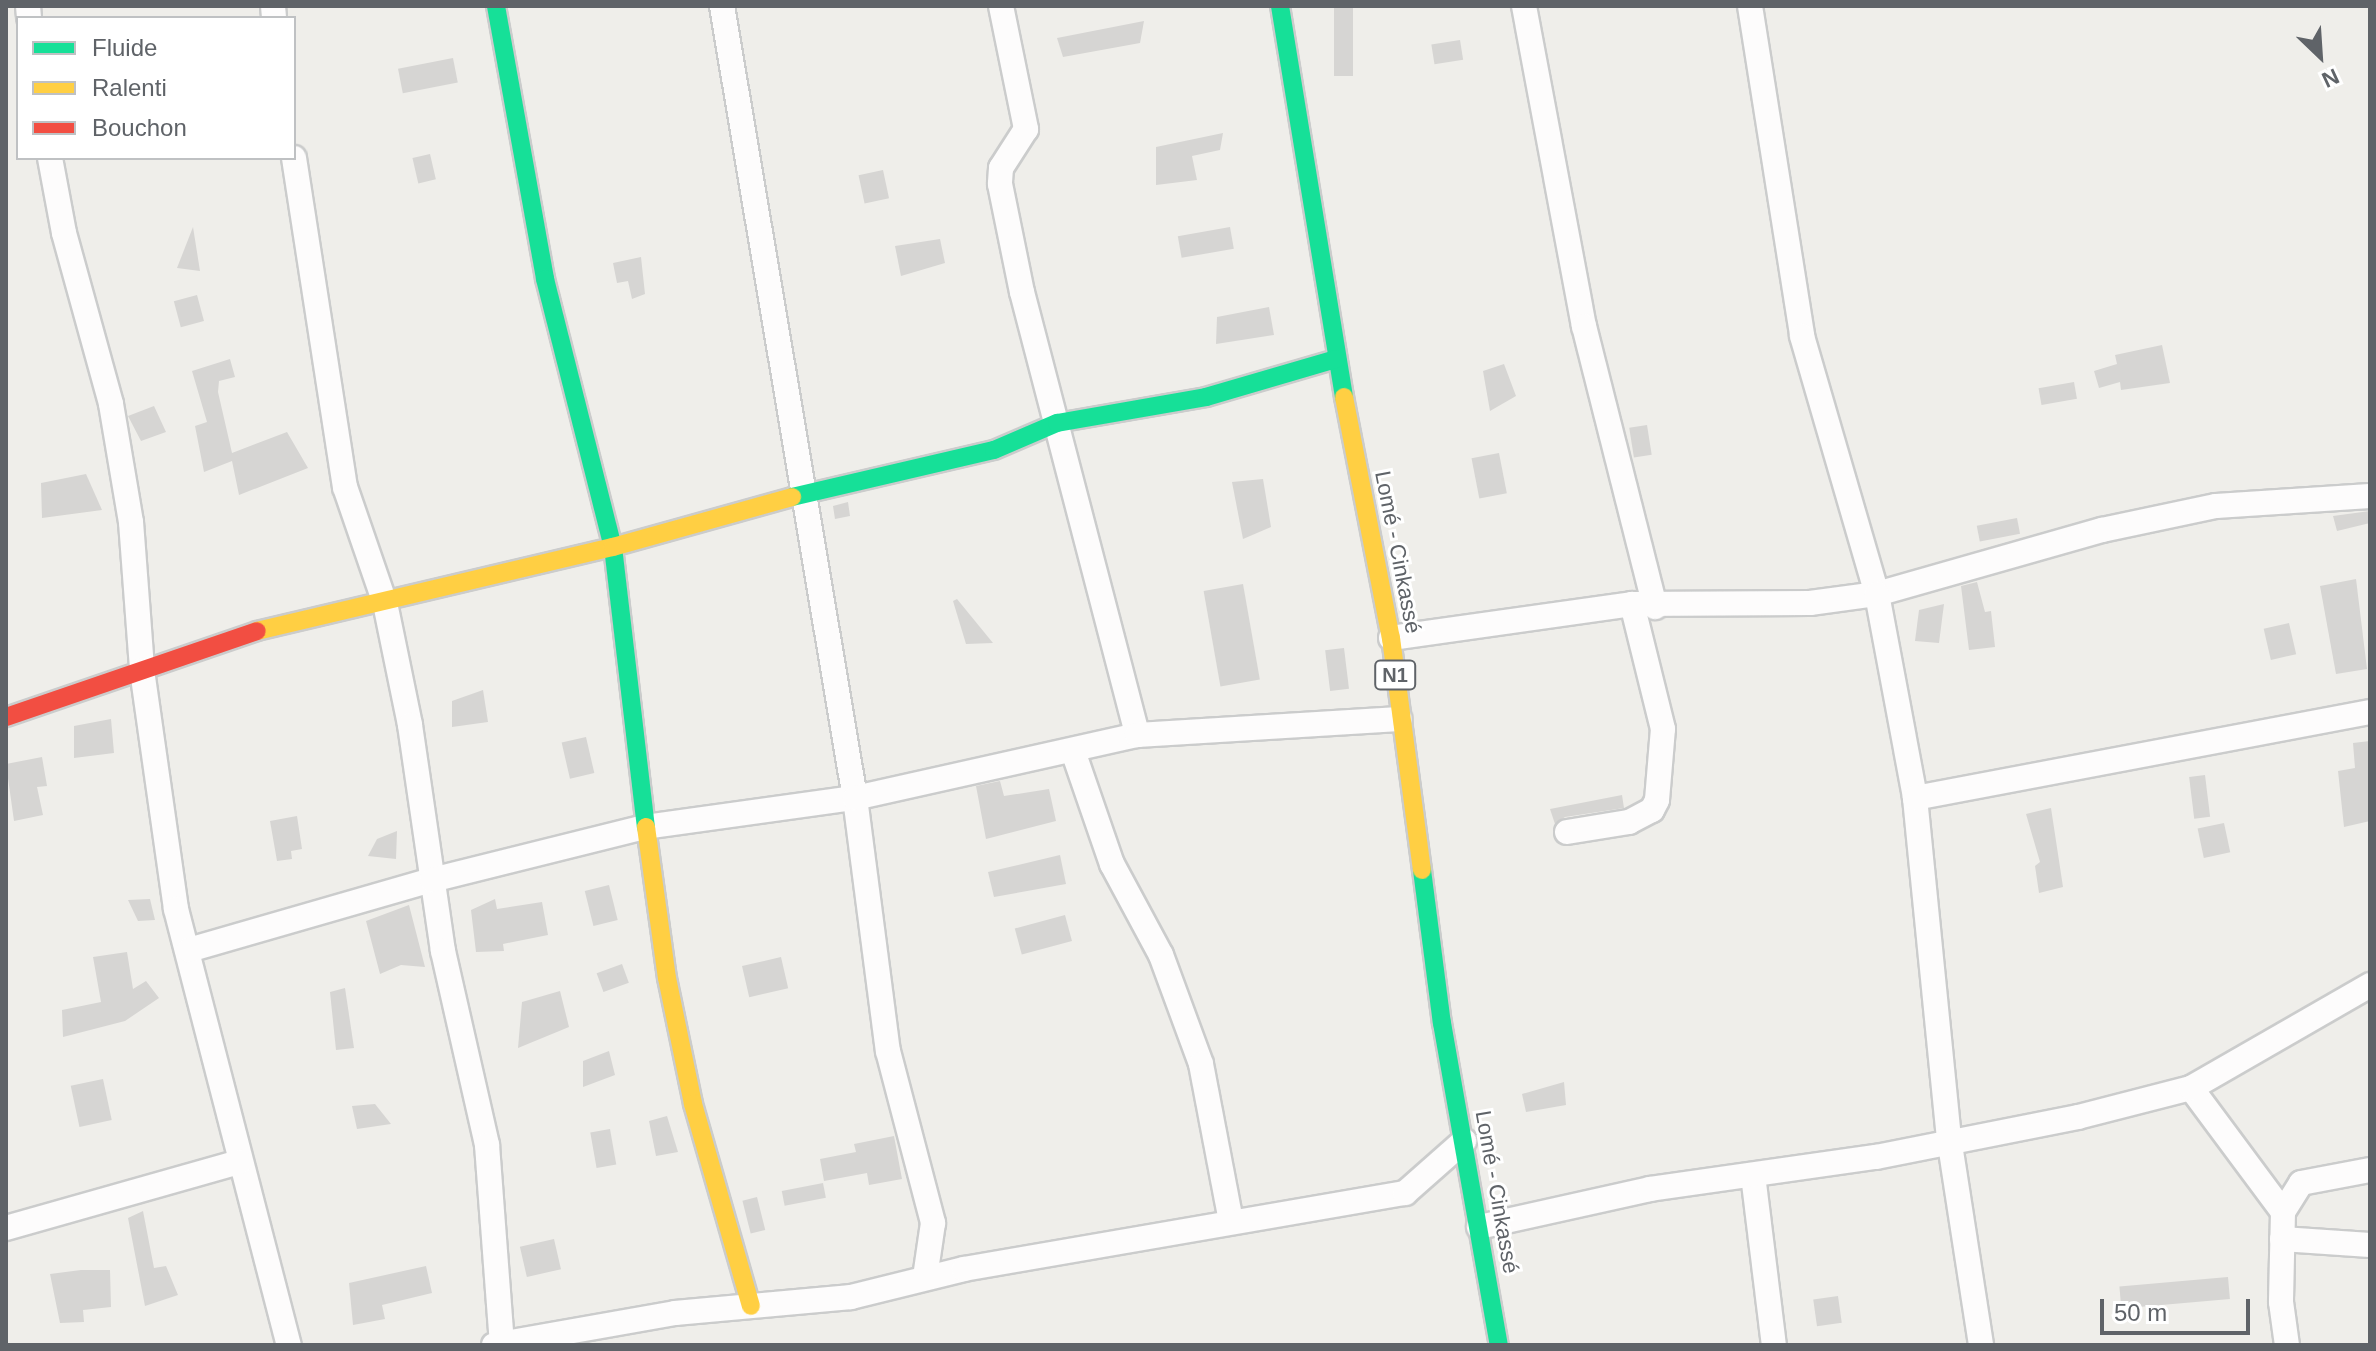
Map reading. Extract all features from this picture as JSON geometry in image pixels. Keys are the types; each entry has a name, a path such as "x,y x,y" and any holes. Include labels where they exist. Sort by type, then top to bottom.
{"main road":[{"path":"496,6 545,279 613,547 645,827 693,1104 751,1306"},
{"name":"Lomé - Cinkassé","path":"1280,6 1336,359 1391,638 1400,719 1464,1141 1499,1345"},
{"path":"6,717 226,638 330,611 385,603 613,547 804,495 994,450 1057,423 1206,397 1336,359"}],"street":[{"path":"722,6 855,798 888,1051 933,1223 925,1277"},
{"path":"1001,6 1026,129 1001,168 1000,184 1137,735"},
{"path":"1524,6 1584,326 1644,606 1663,729 1657,800 1652,810 1629,822 1567,832"},
{"path":"1750,6 1802,336 1877,594 1915,798 1950,1143 1981,1345"},
{"path":"50,160 64,233 111,404 131,522 142,670 176,909 289,1345"},
{"path":"294,160 345,487 385,603 410,725 432,880 487,1145 499,1345 675,1313 851,1297 925,1277 1231,1221 1405,1193 1464,1141"},
{"path":"1391,638 1644,606 1810,603 1877,594 2102,530 2216,506 2370,496"},
{"path":"1915,798 2370,712"},
{"path":"189,950 432,880 645,827 855,798 1137,735 1400,719"},
{"path":"1073,751 1112,864 1161,955 1201,1064 1231,1221"},
{"path":"1479,1227 1650,1189 1950,1143 2191,1088 2370,985"},
{"path":"2191,1088 2283,1212"},
{"path":"6,1228 240,1162"},
{"path":"2287,1345 2283,1212 2301,1183 2370,1170"},
{"path":"1753,1175 1774,1345"},
{"path":"2282,1239 2370,1245"}],"building":[{"path":"1334,6 1353,6 1353,76 1334,76"},
{"path":"1144,21 1140,43 1063,57 1057,38"},
{"path":"1460,40 1463,60 1434,64 1431,45"},
{"path":"453,58 458,83 403,93 398,69"},
{"path":"1223,133 1220,150 1192,156 1197,180 1156,185 1156,147"},
{"path":"430,154 436,179 418,183 412,158"},
{"path":"883,170 889,198 865,204 859,175"},
{"path":"193,227 200,271 177,268"},
{"path":"1230,227 1234,249 1182,258 1178,236"},
{"path":"940,239 945,263 901,276 895,246"},
{"path":"641,257 645,294 632,299 628,281 617,283 613,263"},
{"path":"197,295 204,321 181,327 174,301"},
{"path":"1269,307 1274,335 1216,344 1217,317"},
{"path":"2162,345 2170,383 2121,390 2120,382 2099,388 2094,371 2117,364 2115,355"},
{"path":"230,359 235,377 219,381 218,392 232,453 287,432 308,468 239,495 232,461 204,472 195,426 207,422 192,371"},
{"path":"1504,364 1516,396 1490,411 1483,371"},
{"path":"2074,382 2077,399 2041,405 2039,388"},
{"path":"154,406 166,432 141,441 128,416"},
{"path":"1647,425 1652,455 1634,457 1629,428"},
{"path":"1499,453 1507,493 1479,499 1472,458"},
{"path":"86,474 102,510 42,518 41,483"},
{"path":"1263,479 1271,527 1243,539 1232,482"},
{"path":"848,502 850,516 835,519 833,506"},
{"path":"2370,511 2370,523 2337,531 2333,516"},
{"path":"2017,518 2020,534 1980,542 1977,526"},
{"path":"2356,579 2367,669 2336,674 2320,586"},
{"path":"1977,582 1985,612 1991,611 1995,647 1969,650 1961,586"},
{"path":"1243,584 1260,680 1220,686 1204,591"},
{"path":"957,599 993,643 966,644 953,601"},
{"path":"1944,604 1939,643 1915,641 1919,610"},
{"path":"2289,623 2296,654 2271,660 2264,629"},
{"path":"1344,648 1349,689 1330,691 1325,650"},
{"path":"483,690 488,722 452,727 452,701"},
{"path":"111,719 114,753 74,758 74,726"},
{"path":"586,737 594,773 570,779 562,743"},
{"path":"2370,741 2370,821 2344,827 2338,771 2355,768 2353,743"},
{"path":"42,757 47,786 37,787 43,815 14,821 6,764"},
{"path":"2205,775 2210,817 2194,819 2189,777"},
{"path":"1000,781 1004,796 1049,789 1056,821 986,839 976,786"},
{"path":"1622,795 1624,808 1565,817 1555,824 1550,809"},
{"path":"2051,808 2063,887 2039,893 2035,866 2040,862 2026,814"},
{"path":"297,816 302,849 291,851 292,859 277,861 270,821"},
{"path":"2224,823 2230,852 2204,858 2198,829"},
{"path":"397,831 396,859 368,856 377,839"},
{"path":"1060,855 1066,884 994,897 988,872"},
{"path":"609,885 618,920 593,926 585,891"},
{"path":"150,899 155,920 138,921 128,900"},
{"path":"495,899 497,909 542,902 548,935 503,944 504,951 476,952 471,910"},
{"path":"409,905 425,967 401,965 380,974 366,921"},
{"path":"1065,915 1072,941 1022,955 1015,928"},
{"path":"127,952 133,989 146,981 159,998 125,1021 63,1037 62,1010 101,1002 93,957"},
{"path":"781,957 788,988 749,997 742,966"},
{"path":"622,964 629,983 603,992 597,973"},
{"path":"345,988 354,1048 336,1050 330,992"},
{"path":"560,991 569,1027 518,1048 522,1002"},
{"path":"609,1051 615,1075 583,1087 583,1061"},
{"path":"103,1079 112,1120 79,1127 71,1086"},
{"path":"1564,1082 1566,1105 1526,1112 1522,1094"},
{"path":"375,1104 391,1124 357,1129 352,1106"},
{"path":"667,1116 678,1152 656,1156 649,1121"},
{"path":"610,1129 616,1164 597,1168 590,1132"},
{"path":"894,1136 902,1179 869,1185 867,1173 824,1181 820,1159 856,1152 854,1144"},
{"path":"823,1183 826,1198 785,1206 782,1191"},
{"path":"757,1197 765,1230 751,1234 742,1201"},
{"path":"143,1211 154,1268 166,1266 178,1295 145,1306 128,1218"},
{"path":"554,1239 561,1269 527,1277 520,1247"},
{"path":"426,1266 432,1293 382,1305 385,1319 353,1325 349,1283"},
{"path":"110,1270 111,1307 83,1310 84,1322 60,1323 50,1274"},
{"path":"2228,1277 2230,1299 2121,1308 2119,1286"},
{"path":"1838,1296 1842,1323 1817,1326 1813,1299"}],"traffic: fast":[{"path":"496,6 545,279 613,547 646,827"},
{"path":"1280,6 1344,397"},
{"path":"792,497 994,450 1057,423 1206,397 1336,359"},
{"path":"1422,870 1442,1023 1499,1345"}],"traffic: slow":[{"path":"1344,397 1391,638 1422,870"},
{"path":"257,631 613,547 792,497"},
{"path":"646,827 667,978 693,1104 751,1306"}],"traffic: jam":[{"path":"6,717 257,631"}]}
